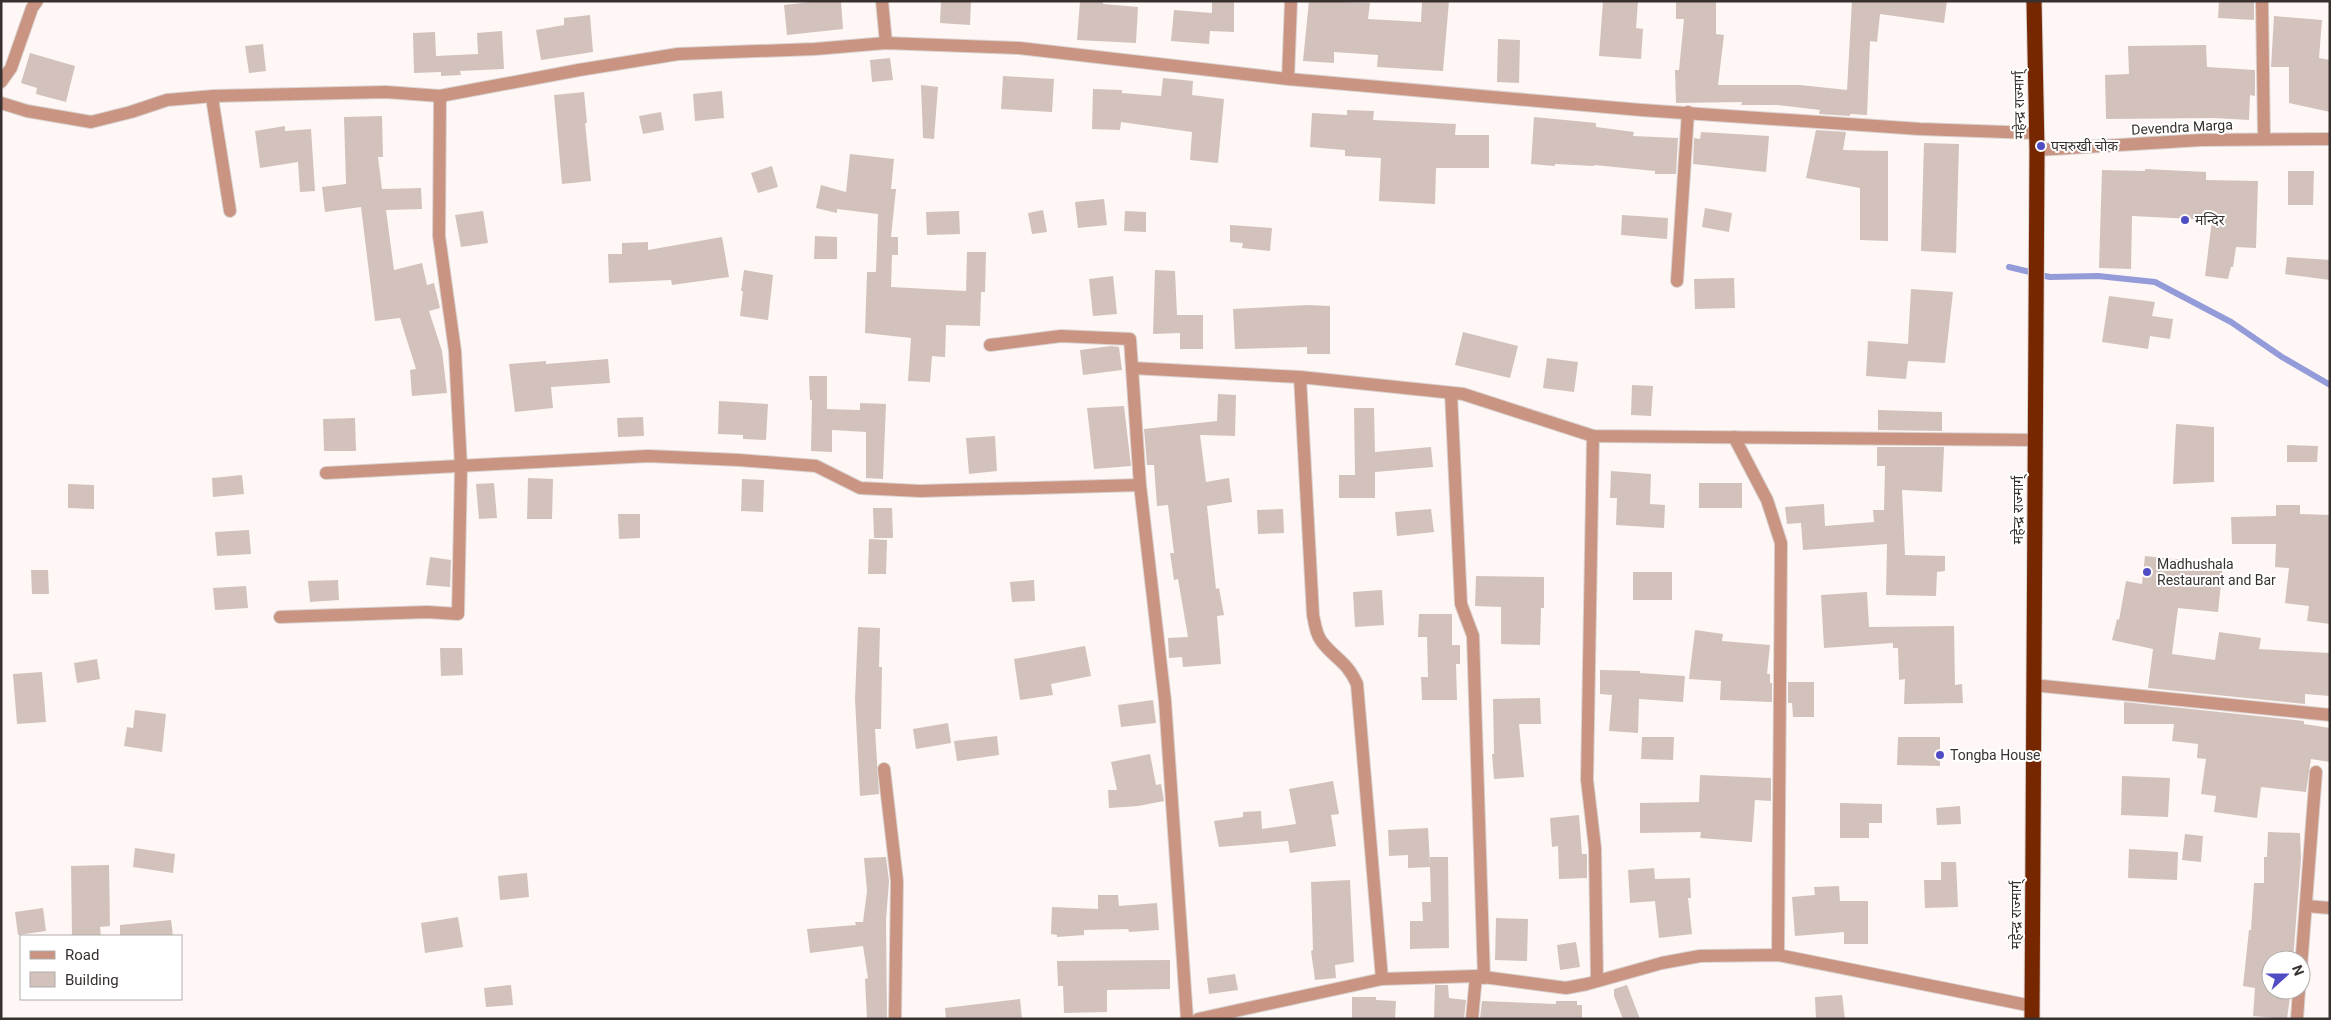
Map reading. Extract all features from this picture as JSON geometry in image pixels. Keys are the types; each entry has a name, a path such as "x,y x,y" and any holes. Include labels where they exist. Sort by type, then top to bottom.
{"highway":[{"name":"महेन्द्र राज्मार्ग्","path":"2032,1012 2037,150 2034,1"}],"street":[{"path":"1,82 11,68 32,8 37,1"},
{"path":"882,1 886,43"},
{"path":"1288,79 1292,1"},
{"path":"2262,1 2264,138"},
{"path":"1,103 27,111 91,122 132,112 168,100 214,96 386,92 440,96 578,70 678,54 815,49 886,43 1018,48 1288,79 1478,97 1920,129 2036,133"},
{"path":"214,96 213,104 230,211"},
{"path":"280,617 427,612 458,614 461,468 455,351 439,236 440,96"},
{"path":"1677,281 1688,112"},
{"name":"Devendra Marga","path":"2037,150 2264,138 2330,139"},
{"path":"990,344 1061,336 1130,339 1140,485 1165,701 1187,1019"},
{"path":"1132,368 1300,377 1463,394 1593,436 2035,440"},
{"path":"1300,377 1313,615 1321,641 1342,660 1357,684 1382,979"},
{"path":"1451,393 1461,604 1473,636 1480,977 1472,1019"},
{"path":"1593,436 1587,780 1595,848 1597,982"},
{"path":"1734,437 1767,500 1781,543 1778,954"},
{"path":"326,473 461,468 648,456 816,466 860,488 920,491 1140,485"},
{"path":"2034,685 2330,715"},
{"path":"884,769 897,881 895,1019"},
{"path":"2302,950 2316,772"},
{"path":"2306,906 2330,908"},
{"path":"1198,1019 1382,979 1480,977 1566,988 1597,982 1662,963 1700,956 1778,954 2032,1012"},
{"path":"2297,1019 2298,1000"}],"building":[{"path":"841,1 843,29 787,35 784,5"},
{"path":"941,1 971,1 970,25 940,23"},
{"path":"1080,1 1103,1 1103,4 1138,7 1136,43 1077,40"},
{"path":"1212,1 1234,1 1234,32 1210,31 1209,44 1171,41 1174,10 1212,13"},
{"path":"1309,1 1370,3 1368,19 1421,22 1422,1 1449,1 1443,71 1377,67 1378,55 1334,52 1334,63 1303,61"},
{"path":"1603,1 1638,1 1636,28 1643,29 1641,59 1599,56"},
{"path":"1676,1 1716,1 1716,34 1724,35 1718,85 1800,85 1847,90 1852,1 1947,1 1944,23 1880,14 1877,42 1870,41 1867,115 1850,114 1850,116 1819,114 1820,110 1777,105 1741,105 1742,102 1676,103 1675,70 1679,70 1684,19 1676,19"},
{"path":"2219,1 2254,1 2254,20 2218,18"},
{"path":"590,15 593,52 541,60 536,30 564,25 564,18"},
{"path":"2274,16 2322,20 2319,58 2330,60 2330,112 2289,103 2289,67 2271,67"},
{"path":"502,31 504,69 460,71 461,75 441,76 441,72 414,73 413,33 435,32 436,56 478,54 477,33"},
{"path":"1498,39 1520,40 1519,83 1497,82"},
{"path":"263,44 266,71 249,73 245,46"},
{"path":"2206,45 2207,67 2255,70 2255,96 2250,95 2249,120 2214,118 2106,119 2105,75 2129,74 2128,46"},
{"path":"30,53 75,66 66,102 36,94 37,88 21,83"},
{"path":"890,58 893,80 872,82 870,60"},
{"path":"1003,76 1054,79 1052,112 1001,109"},
{"path":"1163,78 1193,81 1192,95 1224,99 1218,163 1190,160 1192,132 1121,122 1120,130 1092,129 1093,89 1122,90 1122,93 1161,96"},
{"path":"921,85 938,87 934,139 923,138"},
{"path":"722,91 724,118 695,121 693,94"},
{"path":"584,92 591,181 562,184 554,95"},
{"path":"1347,110 1374,111 1373,120 1456,124 1455,135 1489,135 1489,168 1436,168 1435,204 1379,201 1381,158 1345,156 1345,150 1310,147 1312,113 1347,115"},
{"path":"661,112 664,130 643,134 639,116"},
{"path":"382,116 383,157 378,157 382,189 421,188 422,209 386,210 394,270 422,263 427,285 434,283 440,308 429,311 442,351 447,393 412,396 410,370 416,369 400,318 375,321 361,207 325,212 322,187 346,184 344,117"},
{"path":"1534,117 1596,123 1596,127 1634,132 1633,136 1678,138 1676,174 1655,174 1655,171 1594,165 1555,164 1555,166 1531,164"},
{"path":"285,126 285,131 311,129 315,191 300,192 298,162 260,168 255,131"},
{"path":"1816,130 1846,132 1843,150 1888,151 1888,241 1860,240 1860,188 1806,178"},
{"path":"1701,132 1769,136 1766,172 1693,164 1694,138 1700,139"},
{"path":"1924,143 1959,144 1956,253 1921,251"},
{"path":"850,154 894,159 891,189 896,189 891,237 898,237 898,255 892,255 891,287 966,291 967,252 986,252 985,292 981,292 980,326 946,325 945,357 932,356 930,382 908,381 911,338 865,333 867,272 876,272 878,214 837,209 837,213 816,208 821,185 846,192"},
{"path":"772,166 778,187 758,193 751,173"},
{"path":"2145,169 2206,172 2206,180 2258,181 2256,248 2236,247 2233,267 2231,267 2228,279 2205,276 2212,220 2132,216 2131,269 2099,268 2102,170 2145,171"},
{"path":"2288,171 2314,171 2313,205 2288,205"},
{"path":"1104,199 1107,225 1078,228 1075,202"},
{"path":"1705,208 1732,213 1729,232 1702,227"},
{"path":"1043,210 1047,232 1032,234 1028,213"},
{"path":"483,211 488,243 461,247 455,215"},
{"path":"959,211 960,234 927,235 926,212"},
{"path":"1125,211 1146,212 1146,232 1124,231"},
{"path":"1622,215 1668,218 1667,239 1621,235"},
{"path":"1230,225 1272,228 1270,251 1242,248 1243,243 1230,242"},
{"path":"815,236 837,237 837,259 814,259"},
{"path":"722,237 729,277 672,285 671,280 609,283 608,254 622,254 622,243 648,242 648,250"},
{"path":"2287,257 2330,260 2330,280 2285,274"},
{"path":"744,270 773,275 768,320 740,316"},
{"path":"1155,270 1175,271 1177,315 1203,315 1203,349 1180,349 1180,333 1153,334"},
{"path":"1113,276 1117,314 1093,316 1089,279"},
{"path":"1734,278 1735,308 1695,309 1694,279"},
{"path":"1911,289 1953,292 1945,363 1908,361 1906,379 1866,376 1868,341 1908,344"},
{"path":"2109,296 2155,302 2152,316 2173,319 2170,339 2150,336 2148,349 2102,342"},
{"path":"1308,305 1330,306 1330,354 1307,354 1307,347 1235,349 1233,309"},
{"path":"1463,332 1518,346 1510,378 1455,365"},
{"path":"1111,346 1119,347 1122,370 1083,375 1080,350"},
{"path":"1547,358 1578,362 1574,392 1543,388"},
{"path":"608,359 610,383 551,387 553,408 515,412 509,364 546,361 546,364"},
{"path":"809,376 827,376 827,409 860,410 860,403 886,404 883,479 866,478 866,432 832,430 832,452 811,451 812,400 810,400"},
{"path":"1632,385 1653,386 1651,416 1631,415"},
{"path":"1218,394 1236,395 1235,436 1200,435 1206,482 1229,478 1232,502 1207,506 1216,589 1219,588 1224,615 1217,616 1221,664 1183,667 1182,657 1169,658 1168,638 1188,637 1178,579 1174,580 1170,553 1174,553 1168,505 1157,506 1154,465 1147,465 1144,429 1217,421"},
{"path":"719,401 768,404 766,440 743,439 743,435 718,434"},
{"path":"1124,406 1131,466 1094,469 1087,408"},
{"path":"1354,408 1374,408 1375,452 1431,447 1433,467 1375,472 1375,498 1339,498 1339,475 1355,475"},
{"path":"1878,410 1942,412 1942,431 1878,430"},
{"path":"643,417 644,436 618,437 617,418"},
{"path":"355,418 356,451 324,451 323,419"},
{"path":"2176,424 2214,427 2214,482 2173,484"},
{"path":"995,436 997,471 969,474 966,438"},
{"path":"2287,445 2318,446 2317,462 2287,462"},
{"path":"1877,447 1944,447 1942,492 1902,490 1905,555 1945,556 1945,571 1937,572 1936,596 1886,595 1887,544 1803,550 1801,523 1787,524 1785,507 1824,504 1825,526 1874,522 1873,510 1884,510 1885,466 1877,466"},
{"path":"1611,471 1651,474 1650,504 1665,505 1664,528 1616,525 1617,498 1610,498"},
{"path":"242,475 244,494 213,497 212,478"},
{"path":"528,478 553,479 552,519 527,519"},
{"path":"742,479 764,480 763,512 741,511"},
{"path":"494,483 497,518 479,519 476,484"},
{"path":"1699,483 1742,483 1742,508 1699,508"},
{"path":"68,484 94,485 94,509 68,508"},
{"path":"2276,505 2300,505 2300,514 2330,515 2330,624 2307,621 2309,606 2285,603 2289,568 2275,567 2276,544 2232,544 2231,517 2276,516"},
{"path":"873,508 892,508 893,538 874,538"},
{"path":"1283,509 1284,533 1258,534 1257,510"},
{"path":"1431,509 1434,532 1397,536 1395,512"},
{"path":"618,514 640,514 640,538 619,539"},
{"path":"249,530 251,554 217,556 215,532"},
{"path":"869,539 887,540 886,574 868,574"},
{"path":"2145,556 2223,564 2218,612 2178,608 2172,654 2215,660 2219,632 2261,638 2259,649 2330,653 2330,696 2305,694 2305,704 2148,688 2153,649 2112,640 2117,619 2119,620 2126,581 2142,584"},
{"path":"430,557 451,560 450,587 426,585"},
{"path":"31,570 48,570 49,594 32,594"},
{"path":"1633,572 1672,572 1672,600 1633,600"},
{"path":"1476,576 1544,577 1544,608 1541,608 1540,645 1501,644 1501,607 1475,606"},
{"path":"338,580 339,600 310,602 308,581"},
{"path":"1034,580 1035,601 1012,602 1010,582"},
{"path":"246,586 248,608 215,610 213,588"},
{"path":"1382,590 1384,625 1355,627 1353,592"},
{"path":"1867,592 1869,627 1954,626 1955,685 1962,684 1963,703 1904,704 1905,679 1899,680 1898,648 1893,648 1893,643 1824,648 1821,595"},
{"path":"1419,614 1452,614 1452,645 1460,645 1460,664 1456,664 1457,700 1422,700 1421,677 1428,677 1427,637 1418,637"},
{"path":"858,627 880,628 879,667 882,667 881,729 875,729 879,794 860,796 855,699"},
{"path":"1695,630 1723,634 1722,641 1770,645 1767,674 1770,674 1770,683 1772,683 1772,702 1720,700 1721,681 1689,679"},
{"path":"1085,646 1091,676 1051,684 1053,695 1020,700 1014,659"},
{"path":"440,648 462,648 463,675 441,676"},
{"path":"97,659 100,679 77,683 74,663"},
{"path":"1600,670 1640,671 1640,673 1685,676 1683,702 1639,699 1638,733 1609,731 1612,695 1600,694"},
{"path":"42,672 46,722 17,724 13,674"},
{"path":"1788,682 1814,682 1814,717 1793,717 1792,703 1788,703"},
{"path":"1540,698 1541,724 1519,724 1524,777 1494,779 1492,754 1494,754 1493,699"},
{"path":"1153,700 1156,723 1121,727 1118,705"},
{"path":"2124,702 2304,721 2304,724 2330,728 2330,762 2311,759 2306,792 2261,787 2257,818 2214,812 2216,796 2201,794 2206,759 2197,758 2198,744 2172,741 2174,724 2124,724"},
{"path":"135,710 166,714 162,752 124,746 127,727 133,728"},
{"path":"948,723 951,743 916,749 913,729"},
{"path":"997,736 999,755 957,761 954,741"},
{"path":"1642,737 1674,737 1673,760 1641,759"},
{"path":"1898,737 1940,737 1940,766 1897,765"},
{"path":"1150,754 1156,785 1161,784 1164,801 1138,806 1109,808 1108,790 1117,790 1111,762"},
{"path":"1700,775 1771,778 1771,801 1755,800 1752,842 1700,838 1701,832 1640,833 1640,803 1699,802"},
{"path":"2122,776 2170,778 2168,817 2121,815"},
{"path":"1333,781 1339,814 1331,815 1336,846 1290,853 1288,841 1219,847 1214,821 1243,817 1243,812 1261,811 1262,829 1296,824 1289,789"},
{"path":"1840,803 1882,804 1882,823 1869,823 1869,838 1840,838"},
{"path":"1960,806 1961,824 1937,825 1936,808"},
{"path":"1579,815 1582,854 1587,854 1587,878 1559,879 1558,846 1552,847 1550,818"},
{"path":"1428,828 1430,865 1430,857 1448,857 1449,948 1410,949 1410,921 1423,921 1422,902 1431,902 1430,867 1408,868 1408,855 1389,856 1388,830"},
{"path":"2268,832 2300,833 2301,858 2294,950 2261,950 2261,1000 2290,1000 2287,1019 2253,1016 2255,988 2243,986 2249,930 2251,930 2254,883 2264,883 2264,857 2267,857"},
{"path":"2185,834 2203,836 2201,862 2182,860"},
{"path":"135,848 175,854 173,873 133,867"},
{"path":"2129,849 2178,852 2177,880 2128,878"},
{"path":"886,857 889,881 886,920 887,1019 867,1019 865,979 868,978 863,946 810,953 807,929 856,925 855,922 863,922 867,891 864,858"},
{"path":"1941,862 1956,862 1958,907 1925,908 1924,880 1941,880"},
{"path":"109,865 110,926 100,927 101,935 72,935 71,866"},
{"path":"1654,868 1655,879 1690,878 1691,898 1688,898 1692,934 1659,938 1655,901 1630,903 1628,870"},
{"path":"527,873 529,897 500,900 498,876"},
{"path":"1350,880 1354,962 1335,965 1336,978 1315,980 1311,951 1313,950 1311,882"},
{"path":"1839,886 1840,901 1868,901 1868,944 1844,944 1844,932 1795,936 1792,897 1815,895 1814,887"},
{"path":"1098,895 1118,895 1119,906 1157,903 1159,930 1129,932 1128,929 1084,930 1084,935 1057,937 1057,935 1051,934 1052,907 1098,909"},
{"path":"43,908 46,931 18,935 15,912"},
{"path":"458,917 463,947 425,953 421,923"},
{"path":"1496,918 1528,919 1527,961 1495,960"},
{"path":"171,920 173,935 120,935 120,925"},
{"path":"1576,942 1580,967 1560,970 1557,945"},
{"path":"1170,960 1170,989 1107,990 1107,1012 1064,1013 1063,986 1058,986 1057,961"},
{"path":"1235,974 1238,990 1209,994 1207,978"},
{"path":"511,985 513,1005 486,1007 484,988"},
{"path":"1435,985 1448,985 1449,998 1466,1000 1464,1019 1434,1019"},
{"path":"1627,985 1640,1019 1623,1019 1614,996 1614,989"},
{"path":"1842,995 1845,1019 1816,1019 1815,997"},
{"path":"1352,997 1376,997 1376,1000 1396,1001 1395,1019 1352,1019"},
{"path":"1020,999 1022,1019 946,1019 945,1008"},
{"path":"1482,1001 1556,1004 1556,1001 1577,1001 1577,1005 1582,1005 1582,1019 1480,1019"}],"waterway":[{"path":"2009,267 2030,272"},
{"path":"2040,275 2050,277 2098,276 2155,282 2231,322 2282,357 2330,385"}],"place":[{"name":"पचरुखी चोक","path":"2041,146"},
{"name":"मन्दिर","path":"2185,220"},
{"name":"Madhushala Restaurant and Bar","path":"2147,572"},
{"name":"Tongba House","path":"1940,755"}]}
